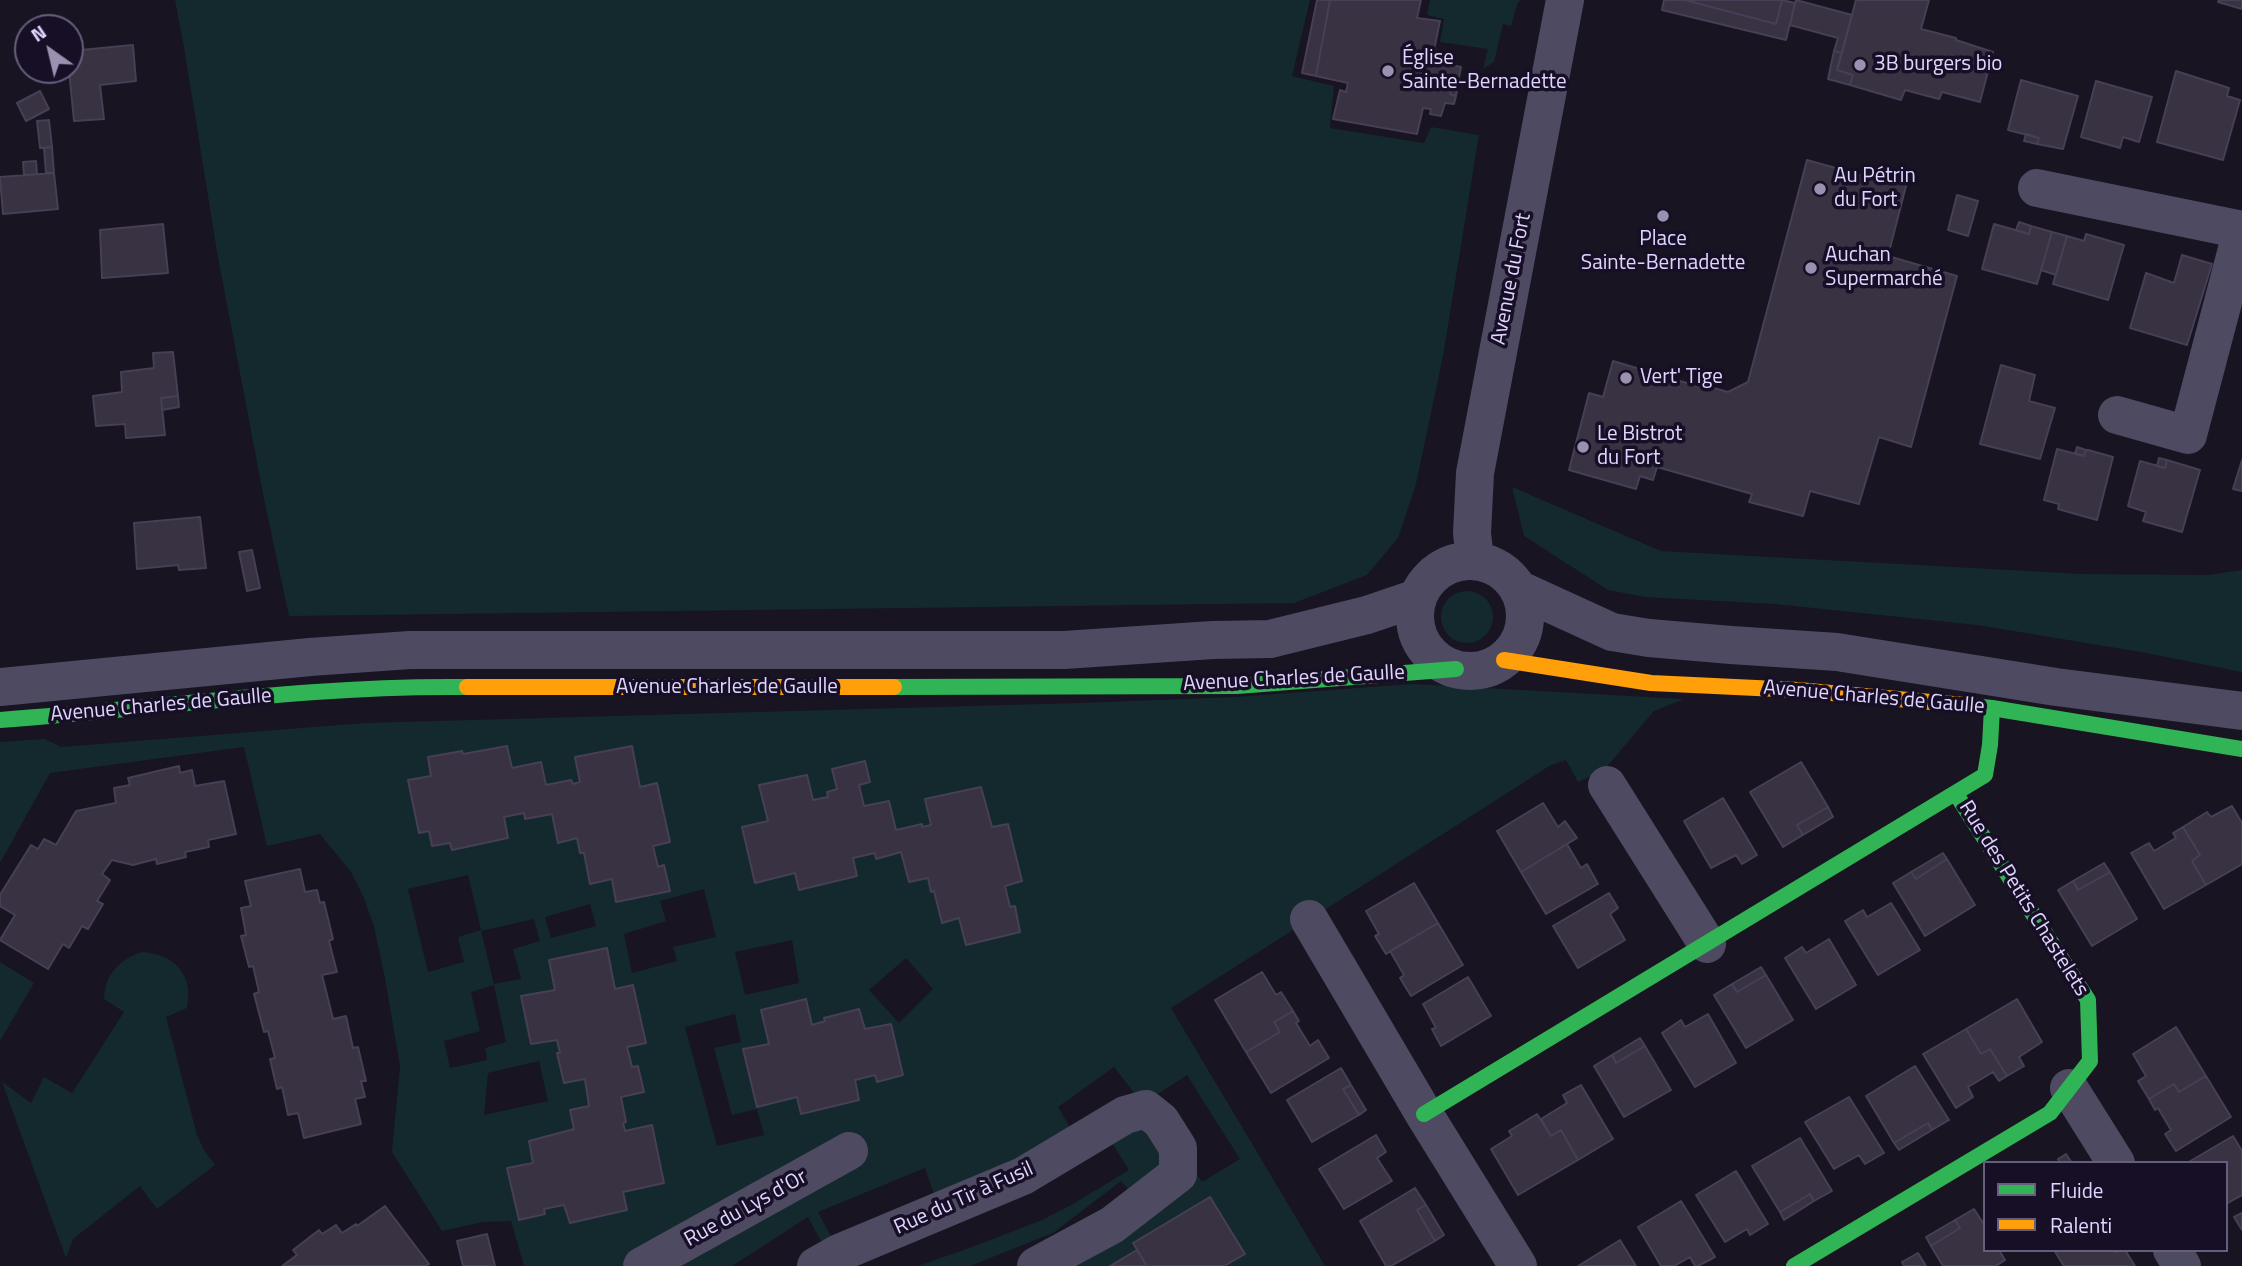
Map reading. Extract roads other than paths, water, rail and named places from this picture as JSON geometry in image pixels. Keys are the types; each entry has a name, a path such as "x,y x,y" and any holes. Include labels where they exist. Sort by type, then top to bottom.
{"street":[{"name":"Avenue du Fort","path":"1475,560 1472,533 1475,473 1565,0"},
{"path":"2038,188 2242,230 2188,435 2117,415"},
{"path":"1475,560 1500,568 1518,589 1525,614 1523,632 1516,647 1504,660 1489,668 1473,671 1456,669 1440,662 1426,650 1414,617 1417,598 1424,584 1436,572 1450,564 1475,560"},
{"name":"Avenue Charles de Gaulle","path":"1518,589 1612,632 1649,638 1837,652 2056,687 2242,711"},
{"name":"Avenue Charles de Gaulle","path":"0,687 410,650 1064,650 1270,639 1367,615 1417,598"},
{"name":"Avenue Charles de Gaulle","path":"1504,660 1651,683 1797,690 1992,708 2242,750"},
{"name":"Avenue Charles de Gaulle","path":"0,720 320,691 405,686 1237,686 1456,669"},
{"name":"Rue des Petits Chastelets","path":"1424,1114 1985,775 1992,708"},
{"path":"1607,785 1707,944"},
{"name":"Rue des Petits Chastelets","path":"1794,1266 2050,1113 2090,1061 2088,1000 1956,794"},
{"path":"1309,919 1518,1266"},
{"path":"2069,1088 2115,1161"},
{"name":"Rue du Tir à Fusil","path":"816,1266 839,1252 1023,1176 1125,1115 1146,1109 1161,1121 1178,1148 1178,1174 1112,1225 1036,1266"},
{"name":"Rue du Lys d'Or","path":"642,1266 849,1151"}],"place":[{"name":"3B burgers bio","path":"1860,65"},
{"name":"Église Sainte-Bernadette","path":"1388,71"},
{"name":"Au Pétrin du Fort","path":"1820,189"},
{"name":"Place Sainte-Bernadette","path":"1663,216"},
{"name":"Auchan Supermarché","path":"1811,268"},
{"name":"Vert' Tige","path":"1626,378"},
{"name":"Le Bistrot du Fort","path":"1583,447"}]}
